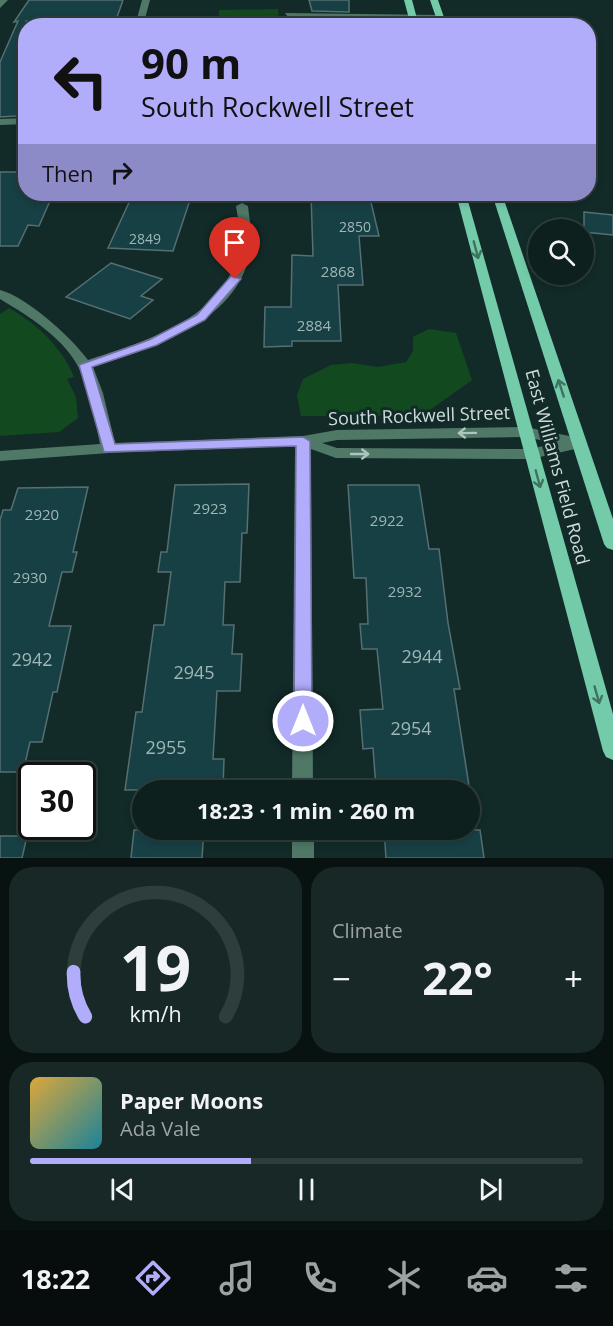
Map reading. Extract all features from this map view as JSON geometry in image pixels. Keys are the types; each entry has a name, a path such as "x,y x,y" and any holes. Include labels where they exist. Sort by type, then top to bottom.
{"main road":[{"path":"408,0 413,18"},
{"path":"434,0 440,18"},
{"name":"East Williams Field Road","path":"462,201 613,751"},
{"name":"East Williams Field Road","path":"499,201 613,544"}],"street":[{"path":"0,6 4,0"},
{"path":"142,18 146,0"},
{"path":"289,18 288,11 440,18"},
{"path":"0,122 18,122"},
{"path":"85,365 153,343 201,317 235,279 245,248 242,206"},
{"path":"0,294 25,309 57,335 85,365 109,448"},
{"name":"South Rockwell Street","path":"0,456 109,448 303,441 337,435 525,432 579,443"},
{"path":"303,441 303,780"},
{"name":"South Rockwell Street","path":"303,441 336,453 531,454 579,443"},
{"path":"303,840 303,858"}],"green space":[{"path":"278,9 279,18 219,18 219,10"},
{"path":"9,308 48,337 63,356 74,377 67,379 76,397 78,418 59,432 0,436 0,314"},
{"path":"429,329 456,333 472,380 430,410 412,416 301,416 297,395 303,379 331,365 352,363 378,367 406,362 413,351 413,337"}],"building":[{"path":"29,0 123,0 117,18 18,18 18,21 14,22"},
{"path":"309,0 349,0 349,12 312,11"},
{"path":"18,21 18,113 16,116 0,117 0,62"},
{"path":"0,172 18,172 18,201 50,201 39,226 28,225 18,246 0,246"},
{"path":"130,201 190,201 173,251 108,248"},
{"path":"311,201 371,201 379,236 359,236 363,285 338,285 341,341 292,341 292,346 264,347 265,307 291,307 292,255 313,256"},
{"path":"584,212 613,215 613,235 594,233 594,219 584,219"},
{"path":"111,263 162,279 141,296 153,300 130,319 66,297"},
{"path":"249,484 247,533 242,533 240,582 225,582 223,625 234,625 232,654 242,654 240,691 217,691 213,759 224,759 223,780 132,780 132,790 125,790 136,712 142,712 154,625 164,625 171,572 158,572 161,552 167,552 175,485"},
{"path":"348,485 419,485 429,549 439,549 448,623 460,689 454,689 468,780 375,780 373,748 363,749 360,710 383,709 377,649 362,649 360,624 368,624 366,578 354,578"},
{"path":"88,487 73,552 77,552 72,572 62,572 49,626 71,626 57,692 53,692 42,742 30,742 25,762 18,762 18,772 0,772 0,520 3,510 11,510 18,488"},
{"path":"480,830 484,858 386,858 385,840 480,840"},
{"path":"0,836 18,836 18,840 26,840 22,858 0,858"},
{"path":"133,840 203,840 202,858 131,858"}],"route":[{"path":"235,279 201,317 153,343 85,365 109,448 303,441 303,721"}]}
